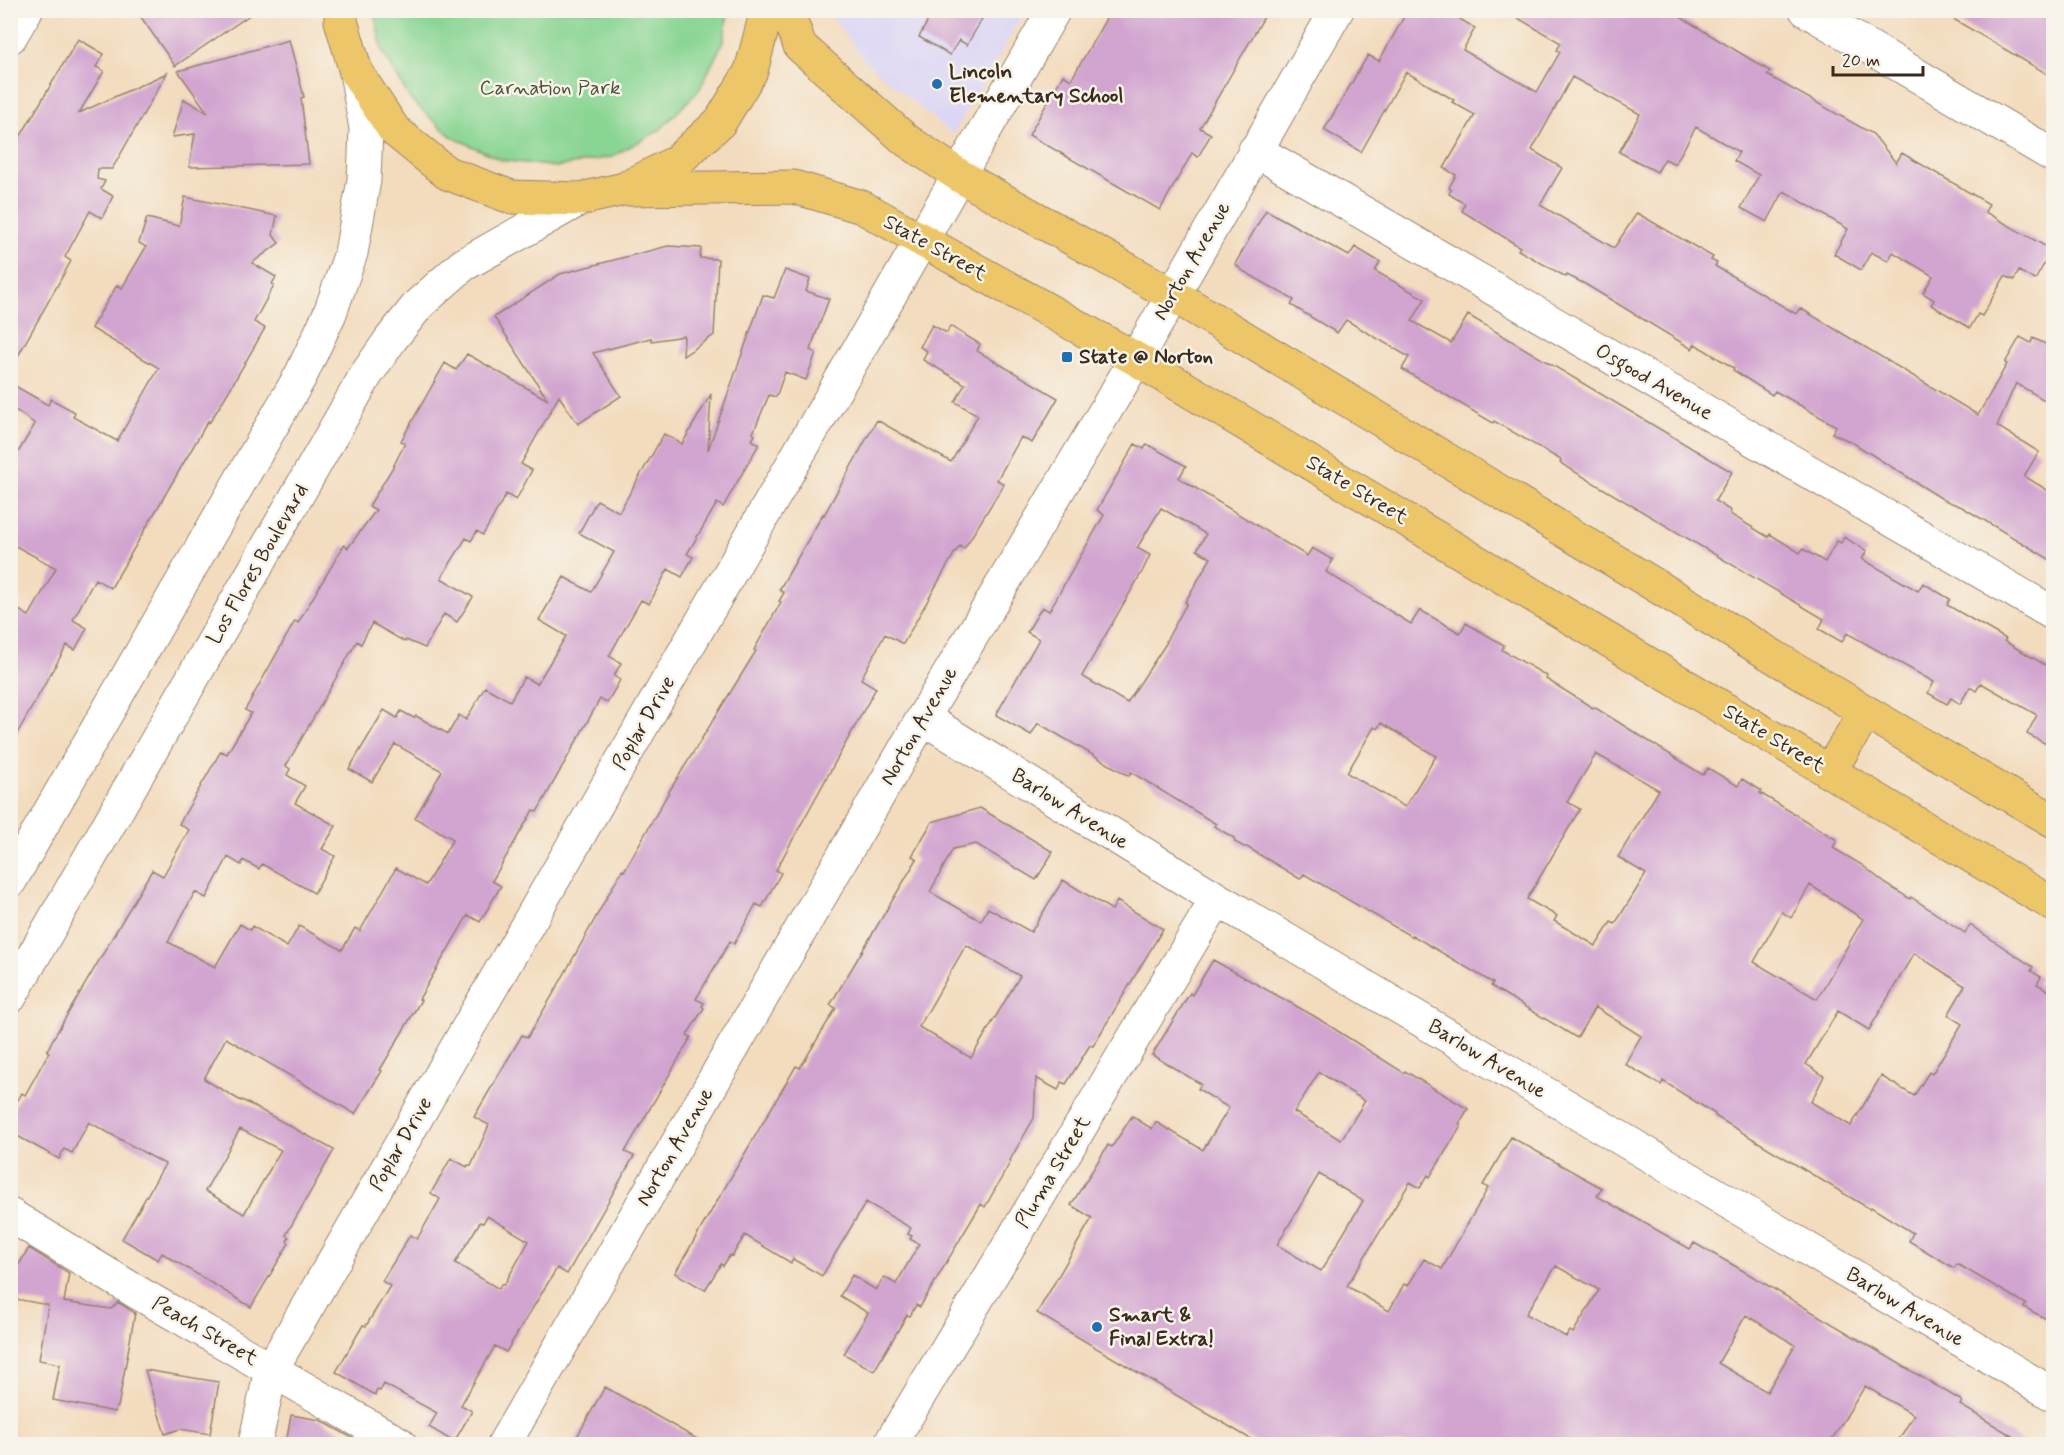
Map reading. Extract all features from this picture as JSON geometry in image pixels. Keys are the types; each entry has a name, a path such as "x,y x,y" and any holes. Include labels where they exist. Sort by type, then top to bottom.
{"main road":[{"path":"339,14 356,72 394,130 447,173 511,197 580,199 624,189 676,162 720,122 751,71 767,10"},
{"path":"787,10 800,46 906,140 960,176 1173,295 1866,712 2054,821"},
{"name":"State Street","path":"624,189 794,187 862,207 1136,359 2054,905"},
{"path":"1829,772 1866,712"}],"street":[{"path":"10,37 26,10"},
{"name":"Poplar Drive","path":"255,1444 271,1370 1054,10"},
{"name":"Norton Avenue","path":"504,1444 923,718 1136,359 1337,10"},
{"path":"1806,10 2054,156"},
{"path":"10,881 301,375 330,312 351,253 364,180 366,128 356,72"},
{"name":"Osgood Avenue","path":"1255,150 2054,614"},
{"name":"Los Flores Boulevard","path":"10,997 366,375 391,339 419,304 463,266 580,199"},
{"name":"Barlow Avenue","path":"923,718 1217,899 2054,1395"},
{"name":"Pluma Street","path":"890,1444 1217,899"},
{"name":"Peach Street","path":"10,1215 135,1291 400,1444"}],"shaded area":[{"name":"Lincoln Elementary School","path":"827,11 1025,11 953,135 865,61"}],"green space":[{"name":"Carnation Park","path":"374,10 728,11 724,40 699,90 660,130 611,157 556,167 501,160 451,136 410,99 382,50"}],"building":[{"path":"136,10 257,10 175,66"},
{"path":"934,10 987,10 967,45 959,40 950,55 919,37"},
{"path":"1111,10 1268,10 1200,128 1211,134 1198,157 1192,153 1160,210 1029,135 1063,75 1071,80"},
{"path":"1408,10 1445,10 1475,28 1463,50 1537,92 1560,52 1557,50 1561,43 1504,10 1669,10 1770,71 1767,75 1873,134 1896,163 1902,153 1989,204 1985,212 2052,250 2035,280 2019,271 2014,280 2005,276 1982,316 1978,314 1970,328 1931,305 1934,300 1923,293 1933,276 1893,252 1888,261 1871,252 1861,270 1834,254 1848,229 1784,191 1767,222 1741,208 1759,175 1734,161 1739,152 1696,127 1675,164 1665,159 1657,172 1619,152 1640,114 1572,77 1532,150 1562,168 1540,205 1614,248 1637,213 1713,257 1711,260 1717,263 1715,266 1796,314 1800,308 1978,415 2020,337 2031,343 2033,338 2054,348 2054,406 2016,383 1997,426 2039,452 2024,476 2054,494 2054,562 1962,507 1944,500 1855,444 1832,433 1836,426 1775,391 1772,395 1695,344 1692,349 1585,284 1567,275 1566,277 1518,250 1520,247 1462,211 1465,204 1449,194 1451,189 1449,188 1456,175 1444,168 1475,115 1452,102 1454,100 1406,72 1361,152 1324,130 1368,55 1379,61"},
{"path":"1938,10 2054,10 2054,78"},
{"path":"78,39 104,54 96,67 104,71 79,113 167,73 112,169 98,169 97,179 105,181 101,189 113,196 102,218 90,211 65,257 71,261 10,370 10,154"},
{"path":"289,40 304,97 301,98 309,164 189,167 195,134 172,137 184,99 208,113 178,71"},
{"path":"185,197 277,216 273,235 279,243 252,263 276,277 254,322 265,328 111,588 95,579 73,620 87,628 75,650 67,645 10,746 10,605 29,616 56,568 10,543 10,466 35,424 10,406 10,383 48,405 51,399 75,412 73,417 117,441 159,368 91,328 117,285 122,288 146,247 139,243 147,218 179,226"},
{"path":"1266,210 1349,256 1355,247 1380,262 1375,271 1425,299 1412,321 1451,343 1468,315 1732,472 1715,501 1731,511 1730,514 1768,537 1770,534 1800,553 1803,549 1825,562 1837,541 1841,543 1844,537 1867,551 1862,559 1918,591 1923,583 1950,599 1947,605 2054,670 2054,748 2027,734 2037,715 1981,683 1976,691 1970,687 1960,704 1951,698 1947,704 1928,693 1934,682 1847,633 1842,642 1819,629 1824,619 1560,463 1561,460 1402,369 1409,357 1346,320 1337,333 1291,305 1294,300 1243,271 1235,264"},
{"path":"668,246 701,248 700,258 718,259 714,335 683,356 684,336 652,341 651,338 593,353 621,396 578,424 559,396 521,464 532,470 516,500 506,494 483,535 477,531 471,541 466,538 441,578 473,597 457,622 444,614 425,648 406,640 405,642 372,623 361,644 357,641 286,766 290,769 287,775 305,786 295,803 336,826 322,849 335,856 314,893 262,864 259,869 243,860 241,865 228,857 206,898 195,892 168,942 215,967 240,924 250,930 252,926 287,947 299,926 342,950 355,928 360,931 396,868 426,885 453,839 415,818 442,771 395,744 372,782 349,769 384,710 397,718 401,711 414,718 416,716 448,734 459,715 466,720 485,687 510,701 524,677 537,684 566,636 539,620 564,577 591,592 614,552 579,533 597,500 619,512 664,434 682,444 711,394 708,450 763,295 774,298 785,270 810,279 806,291 829,299 810,350 816,353 806,380 785,372 776,397 769,395 753,433 755,435 752,440 759,444 723,507 717,503 687,554 693,557 682,577 668,569 649,604 641,600 609,656 621,663 614,676 620,680 607,703 600,699 537,812 533,810 492,881 501,886 480,922 468,915 419,999 421,1000 380,1070 382,1071 355,1114 226,1038 204,1079 334,1150 286,1235 289,1237 287,1241 289,1243 251,1307 162,1253 158,1260 122,1239 165,1164 89,1122 72,1153 64,1149 59,1159 10,1132 10,1113 22,1093 25,1095 49,1052 47,1051 53,1039 152,870 163,876 189,830 179,824 221,751 227,754 251,713 245,710 295,621 298,623 344,545 348,548 376,510 369,506 393,467 405,443 401,441 445,363 456,370 467,354 548,400 494,317 560,274","holes":["240,1129 281,1150 244,1214 205,1191"]},
{"path":"932,325 947,333 950,326 980,344 977,351 1058,398 1032,443 1021,437 997,480 1004,484 964,549 960,546 954,554 903,644 885,634 861,679 876,688 776,870 781,873 762,907 756,904 734,944 730,941 696,999 704,1003 702,1006 704,1008 687,1035 691,1037 625,1152 634,1156 567,1274 557,1268 506,1352 495,1346 461,1405 472,1411 454,1442 429,1427 437,1413 384,1384 375,1395 336,1372 363,1325 366,1326 390,1286 382,1281 410,1235 417,1239 440,1199 431,1193 451,1158 467,1167 471,1166 489,1125 474,1117 522,1035 527,1038 622,870 624,871 670,790 756,651 754,650 781,602 779,601 784,593 779,590 877,420 951,462 978,415 955,402 965,384 923,360 927,351 920,347","holes":["487,1216 529,1241 504,1285 501,1284 499,1289 455,1263 480,1222 483,1223"]},
{"path":"1135,444 1144,449 1147,444 1186,466 1179,478 1307,556 1312,548 1333,560 1326,572 1411,624 1420,610 1460,633 1466,623 1504,645 1502,650 1547,676 1546,679 1703,775 1708,768 1738,786 1742,779 1762,791 1760,793 1837,840 1833,848 1862,865 1886,884 1910,899 1911,897 1965,933 1970,925 2033,967 2031,971 2041,977 2037,984 2054,994 2054,1323 2024,1307 2026,1304 1957,1264 1954,1268 1909,1241 1913,1233 1715,1116 1663,1081 1661,1085 1625,1064 1641,1036 1595,1007 1577,1038 1491,986 1493,983 1412,935 1412,937 1304,874 1300,879 1235,842 1234,838 1214,826 1216,824 1131,772 1129,776 1038,723 1031,735 996,715 1039,639 1027,632 1042,607 1049,611 1104,515 1097,510","holes":["1161,508 1206,534 1197,550 1211,558 1185,602 1187,603 1167,642 1127,703 1082,676 1150,555 1137,548","1381,723 1436,756 1405,807 1347,773 1374,727 1377,729","1596,754 1659,790 1618,857 1646,874 1615,924 1611,922 1596,946 1554,921 1557,916 1527,899 1580,809 1567,802","1810,885 1863,919 1817,999 1754,962 1782,912 1791,918","1914,953 1965,986 1948,1015 1962,1024 1932,1074 1929,1072 1914,1096 1881,1076 1851,1126 1811,1102 1824,1076 1806,1064 1838,1011 1869,1030"]},
{"path":"980,808 1053,852 1036,880 976,844 953,849 930,892 981,921 988,908 1031,932 1063,880 1112,910 1117,901 1163,929 1093,1046 1090,1045 1066,1084 1062,1082 1058,1090 1036,1078 1034,1118 1011,1161 985,1207 981,1204 920,1307 916,1305 910,1316 907,1315 874,1371 844,1354 868,1313 840,1296 852,1275 876,1290 884,1277 896,1284 919,1244 910,1239 912,1236 908,1234 911,1228 866,1202 822,1276 793,1259 791,1263 745,1235 732,1256 730,1255 723,1266 721,1264 705,1290 675,1273 796,1066 800,1068 836,1008 830,1005 917,859 912,856 932,822","holes":["966,945 1020,976 971,1058 919,1027"]},
{"path":"1213,960 1314,1016 1404,1073 1405,1071 1468,1109 1459,1124 1461,1126 1430,1177 1428,1175 1420,1188 1410,1182 1347,1286 1389,1311 1404,1284 1408,1286 1424,1259 1442,1269 1488,1188 1483,1185 1511,1137 1602,1188 1597,1196 1690,1249 1694,1243 1735,1266 1962,1401 1960,1405 2026,1444 1896,1444 1914,1415 1865,1386 1829,1444 1259,1444 1037,1313 1092,1218 1071,1205 1108,1145 1112,1147 1132,1116 1152,1129 1156,1122 1203,1150 1229,1108 1198,1089 1201,1084 1152,1055 1190,993 1192,995","holes":["1319,1072 1365,1101 1341,1140 1294,1112","1319,1174 1363,1201 1321,1271 1277,1245","1556,1266 1599,1290 1573,1333 1570,1331 1566,1337 1526,1314","1746,1315 1795,1345 1767,1392 1718,1363"]},
{"path":"29,1248 69,1273 64,1302 111,1309 118,1302 135,1313 118,1407 115,1412 53,1400 60,1364 39,1360 48,1305 10,1298 10,1279"},
{"path":"145,1370 219,1382 210,1434 180,1429 165,1434"},
{"path":"605,1387 706,1444 573,1444"},
{"path":"291,1415 320,1420 363,1444 286,1444"}],"place":[{"name":"Lincoln Elementary School","path":"937,84"},
{"name":"State @ Norton","path":"1067,357"},
{"name":"Smart & Final Extra!","path":"1097,1327"}]}
